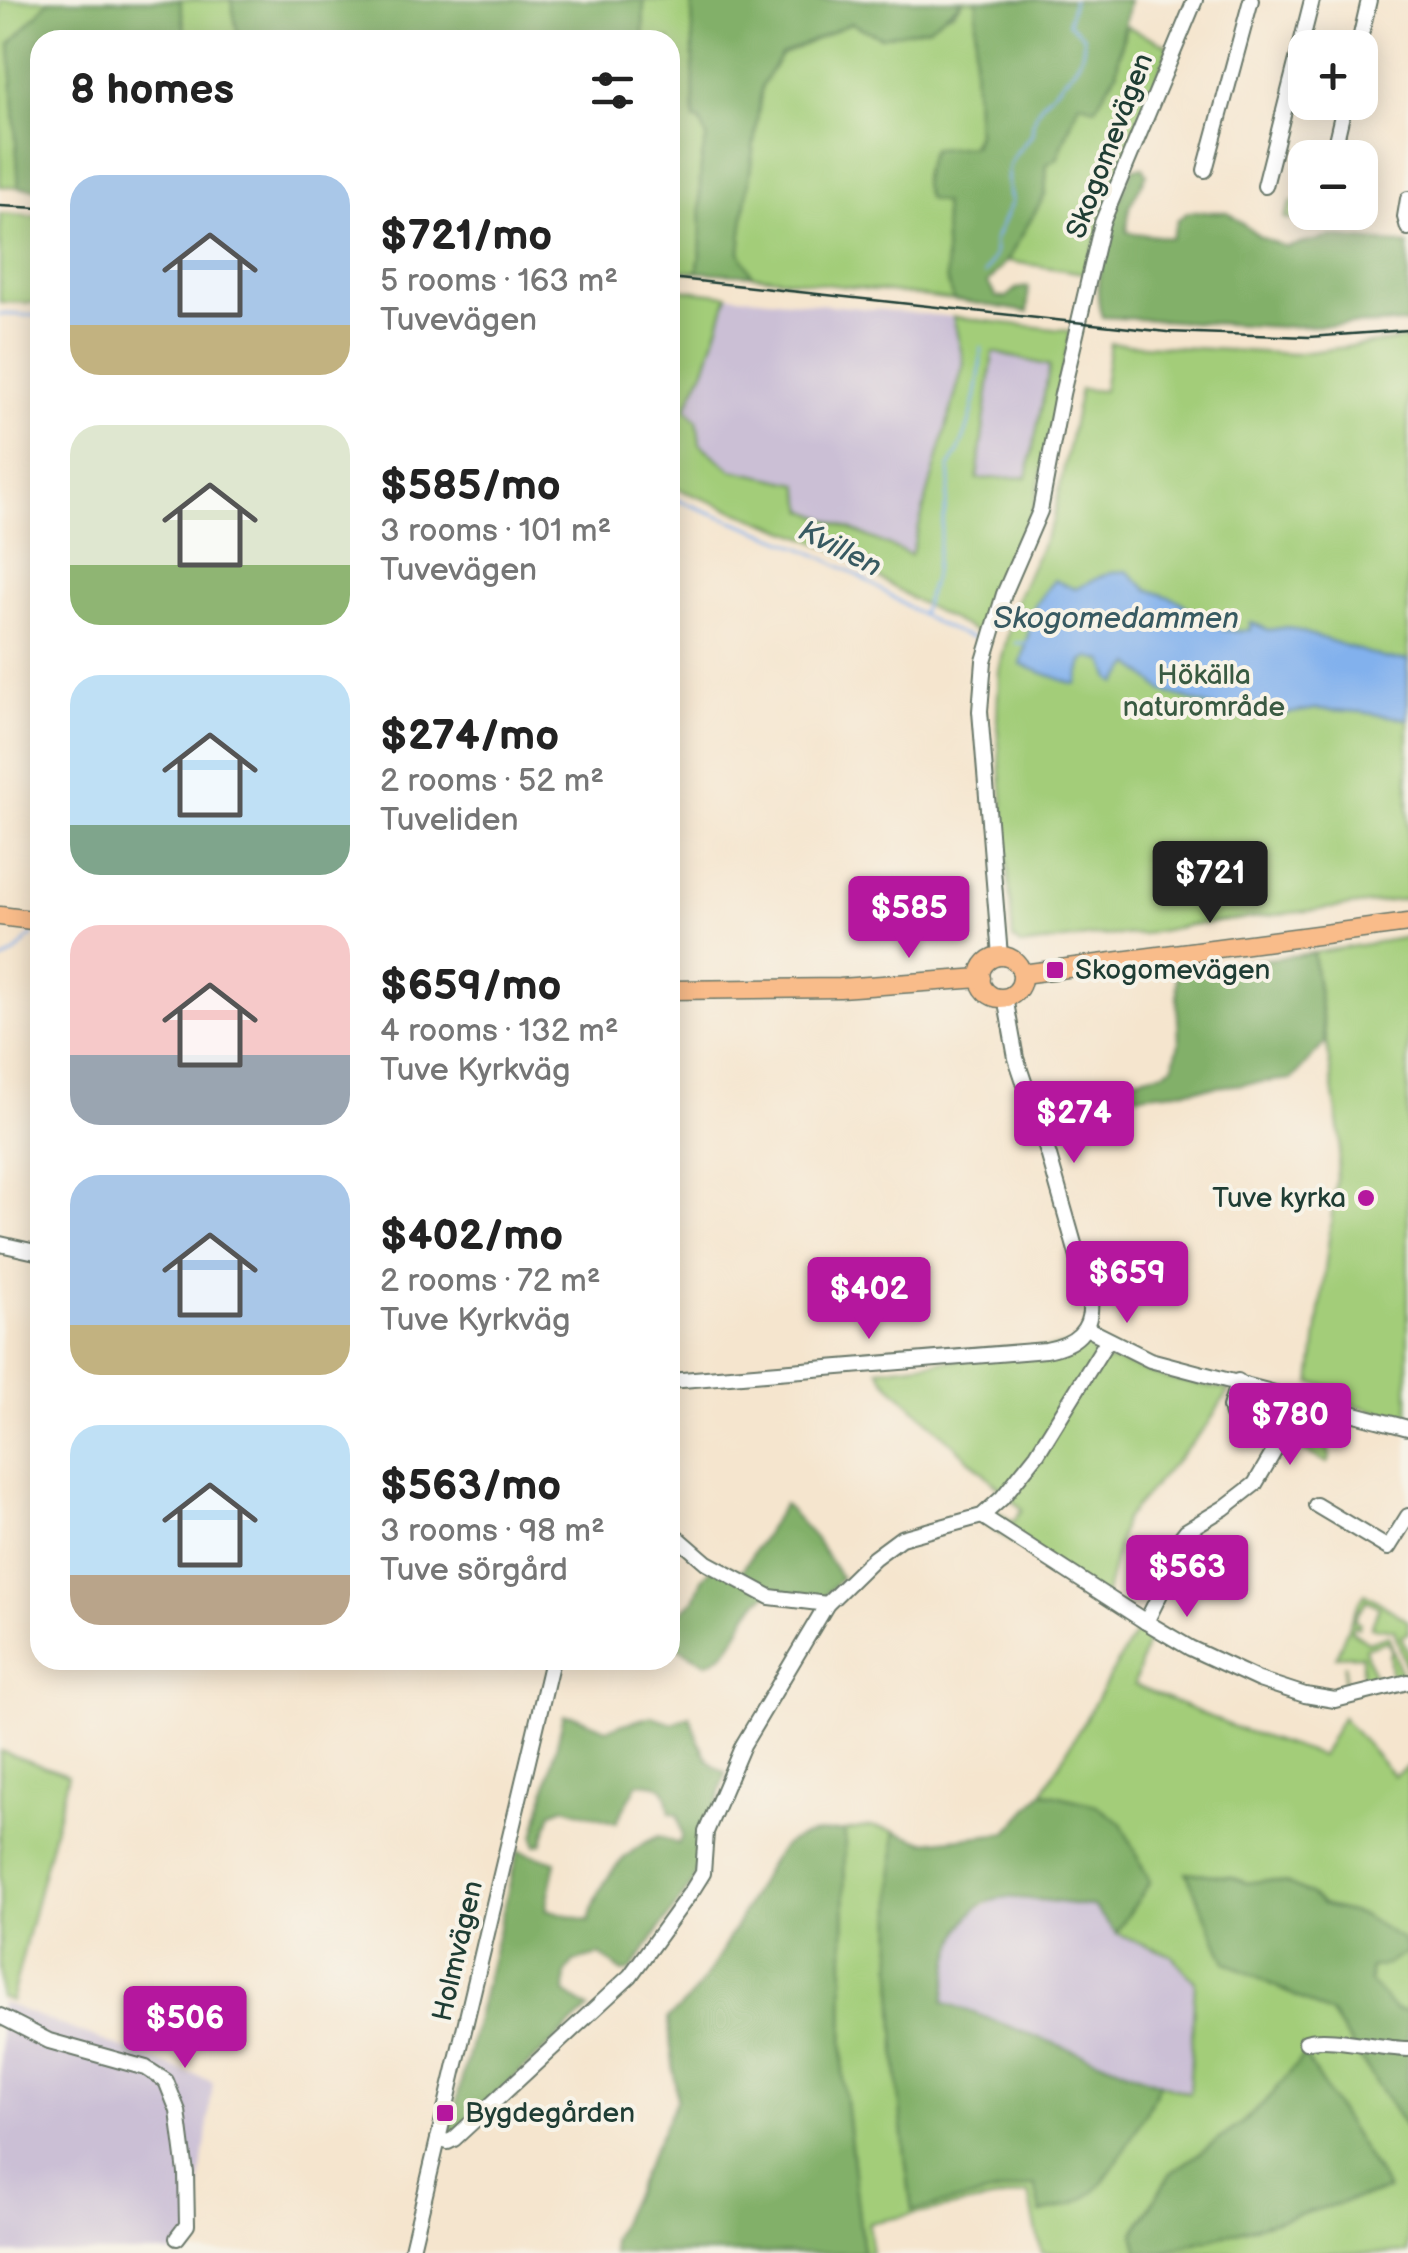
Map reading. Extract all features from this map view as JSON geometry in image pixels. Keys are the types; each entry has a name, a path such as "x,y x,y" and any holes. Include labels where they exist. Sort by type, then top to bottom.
{"main road":[{"path":"0,916 30,920"},
{"path":"1022,974 1408,923"},
{"path":"1000,956 1014,961 1022,974 1018,989 1005,997 988,993 981,978 986,964 1000,956"},
{"path":"680,990 840,988 981,978"}],"street":[{"name":"Skogomevägen","path":"1000,956 980,712 984,661 1004,594 1040,511 1062,394 1102,223 1195,0"},
{"path":"1205,170 1251,0"},
{"path":"1265,186 1312,0"},
{"path":"1362,30 1370,0"},
{"path":"1407,226 1408,199"},
{"path":"680,1380 1046,1350 1070,1344 1086,1328 1090,1300 1016,1058 1005,997"},
{"path":"0,1244 30,1252"},
{"path":"1086,1328 1150,1360 1408,1428"},
{"path":"438,2139 454,2139 618,1988 651,1948 702,1873 706,1832 743,1745 827,1604 874,1558 901,1538 982,1516 1002,1498 1037,1454 1107,1341"},
{"path":"1146,1622 1164,1586 1178,1540 1247,1492 1279,1443 1232,1414 1230,1407 1238,1381"},
{"path":"1316,1505 1388,1548 1408,1516"},
{"path":"982,1516 1146,1622 1190,1648 1259,1680 1304,1696 1341,1700 1408,1682"},
{"path":"680,1540 707,1563 770,1597 827,1604"},
{"name":"Holmvägen","path":"411,2253 550,1670"},
{"path":"0,2016 49,2041 133,2064 166,2081 178,2111 186,2174 187,2225 177,2238"},
{"path":"1306,2042 1319,2038 1408,2049"}],"shaded area":[{"path":"728,295 953,317 964,363 911,555 805,510 799,484 732,470 700,444 697,421 686,408 706,366"},
{"path":"993,351 1050,366 1028,477 977,480"},
{"path":"999,1898 1094,1906 1116,1933 1171,1955 1195,1981 1189,2094 944,2002 952,1947 972,1913"},
{"path":"0,2002 213,2082 192,2253 0,2253"}],"green space":[{"path":"0,0 50,0 10,44 19,187 0,186"},
{"path":"50,0 180,0 185,30 30,30 30,188 19,187 10,44"},
{"path":"180,0 231,0 237,30 185,30"},
{"path":"231,0 644,0 643,30 237,30"},
{"path":"644,0 692,0 694,119 700,121 707,138 701,170 697,272 680,269 680,30 643,30"},
{"path":"692,0 964,0 929,27 881,37 851,23 781,55 762,85 742,232 740,252 752,275 697,272 701,170 707,138 700,121 694,120"},
{"path":"964,0 977,0 977,133 943,203 947,282 954,300 752,275 740,252 742,232 762,85 781,55 851,23 881,37 953,12"},
{"path":"977,0 1129,0 1116,73 1095,108 1079,102 1057,159 1047,164 1045,194 1007,261 988,283 996,297 1006,298 1016,289 1028,287 1028,312 954,300 947,282 943,203 928,199 923,187 932,149 973,146 977,133"},
{"path":"1126,26 1169,46 1084,273 1007,261 1045,195 1047,164 1057,159 1080,101 1116,73"},
{"path":"1143,167 1147,174 1129,207 1127,232 1171,238 1177,221 1188,212 1227,212 1260,237 1286,247 1331,237 1408,245 1408,323 1279,327 1102,317 1098,281 1105,242 1133,168"},
{"path":"0,214 30,216 30,303 0,302"},
{"path":"680,289 728,295 706,366 686,408 697,421 700,444 732,470 799,484 805,510 911,555 964,363 953,317 1071,331 1034,509 984,636 914,600 832,548 680,490","holes":["993,352 1050,366 1027,477 977,479"]},
{"name":"Hökälla naturområde","path":"1408,339 1408,899 1021,946 1013,939 997,719 999,670 1017,598 1053,521 1080,389 1103,391 1110,343 1293,354"},
{"path":"1408,937 1408,1420 1351,1404 1344,1388 1311,1383 1341,1141 1313,953"},
{"path":"1313,953 1325,1043 1292,1079 1138,1095 1115,1089 1117,1082 1163,1072 1173,1066 1179,1043 1176,971"},
{"path":"1087,1341 1098,1362 1115,1361 1165,1378 1229,1390 1209,1423 1124,1520 1101,1601 985,1524 994,1510 1013,1522 1022,1509 885,1380 878,1369"},
{"path":"1299,1407 1328,1414 1327,1463 1288,1442 1291,1438 1306,1446 1321,1440 1324,1427 1306,1418 1307,1411"},
{"path":"784,1504 815,1538 841,1578 825,1596 796,1599 771,1592 751,1609 729,1648 707,1663 680,1648 680,1612 694,1600 702,1579 718,1562 741,1572"},
{"path":"1365,1593 1408,1621 1408,1633 1401,1636 1408,1651 1408,1673 1394,1630 1371,1627 1379,1607 1367,1600 1360,1610 1356,1607"},
{"path":"1355,1610 1358,1612 1354,1619 1360,1623 1351,1630 1368,1642 1388,1635 1402,1676 1392,1682 1392,1652 1387,1641 1365,1648 1376,1683 1343,1693 1345,1664 1345,1686 1362,1686 1362,1655 1336,1656"},
{"path":"1139,1626 1150,1631 1134,1685 1236,1728 1321,1756 1342,1717 1394,1776 1408,1766 1408,2012 1394,2009 1370,1982 1370,1967 1406,1952 1403,1940 1362,1915 1322,1905 1310,1894 1268,1880 1246,1883 1232,1877 1226,1962 1331,2014 1408,2131 1408,2253 1159,2253 1388,2190 1303,2056 1271,2096 1241,2124 1171,2173 1134,2232 1139,2253 1041,2253 1029,2193 868,2223 872,2253 863,2253 843,2075 845,1831 870,1826 895,1831 895,2021 912,2210 1036,2184 1042,2213 1093,2192 1126,2146 1160,2083 1189,2093 1195,1981 1171,1955 1116,1933 1150,1882 1121,1823 1096,1805 1043,1792"},
{"path":"564,1715 606,1729 652,1716 672,1723 690,1716 706,1756 726,1773 693,1882 630,1971 623,1972 600,1955 574,1961 566,1973 565,1993 589,2009 454,2133 449,2132 518,1850 556,1862 546,1909 589,1921 606,1881 623,1860 659,1836 678,1844 682,1836 678,1815 670,1813 663,1788 638,1783 616,1823 565,1807 552,1812 542,1844 536,1845 534,1837"},
{"path":"0,1751 68,1775 11,2001 0,1997"},
{"path":"1043,1792 1096,1805 1121,1823 1150,1882 1116,1933 1093,1906 1007,1897 984,1904 972,1913 956,1940 944,2002 1160,2083 1110,2171 1081,2200 1041,2213 1035,2185 912,2211 895,2021 895,1831 925,1842 1006,1833"},
{"path":"845,1831 843,2075 863,2253 613,2253 612,2240 677,2099 668,2018 683,2006 709,1972 781,1848 806,1835"},
{"path":"1186,1872 1232,1877 1246,1883 1286,1883 1310,1894 1322,1905 1362,1915 1403,1940 1407,1952 1386,1965 1370,1967 1370,1982 1394,2009 1408,2012 1408,2131 1331,2014 1226,1962"},
{"path":"1304,2055 1388,2190 1159,2253 1139,2253 1134,2233 1171,2173 1241,2124 1271,2096"}],"water":[{"name":"Skogomedammen","path":"1127,571 1147,589 1180,601 1204,621 1224,630 1250,630 1250,622 1269,630 1287,627 1387,659 1408,660 1408,719 1316,709 1238,715 1164,692 1132,664 1117,683 1111,679 1104,661 1089,657 1073,684 1021,665 1035,605 1054,580 1075,589 1110,572"}],"waterway":[{"path":"985,274 995,255 994,241 1012,202 1007,182 1010,165 1032,135 1039,108 1080,59 1083,35 1068,23 1073,0"},
{"name":"Kvillen","path":"0,314 30,316"},
{"path":"921,615 933,579 949,467 973,409 981,347"},
{"name":"Kvillen","path":"680,501 826,559 929,620 983,640"},
{"path":"1016,643 1030,643"},
{"path":"0,962 30,937"}],"railway":[{"path":"0,206 30,208"},
{"path":"680,279 1167,332 1309,337 1408,330"}],"place":[{"name":"Skogomevägen","path":"1055,970"},
{"name":"Tuve kyrka","path":"1366,1198"},
{"name":"Bygdegården","path":"445,2113"}]}
